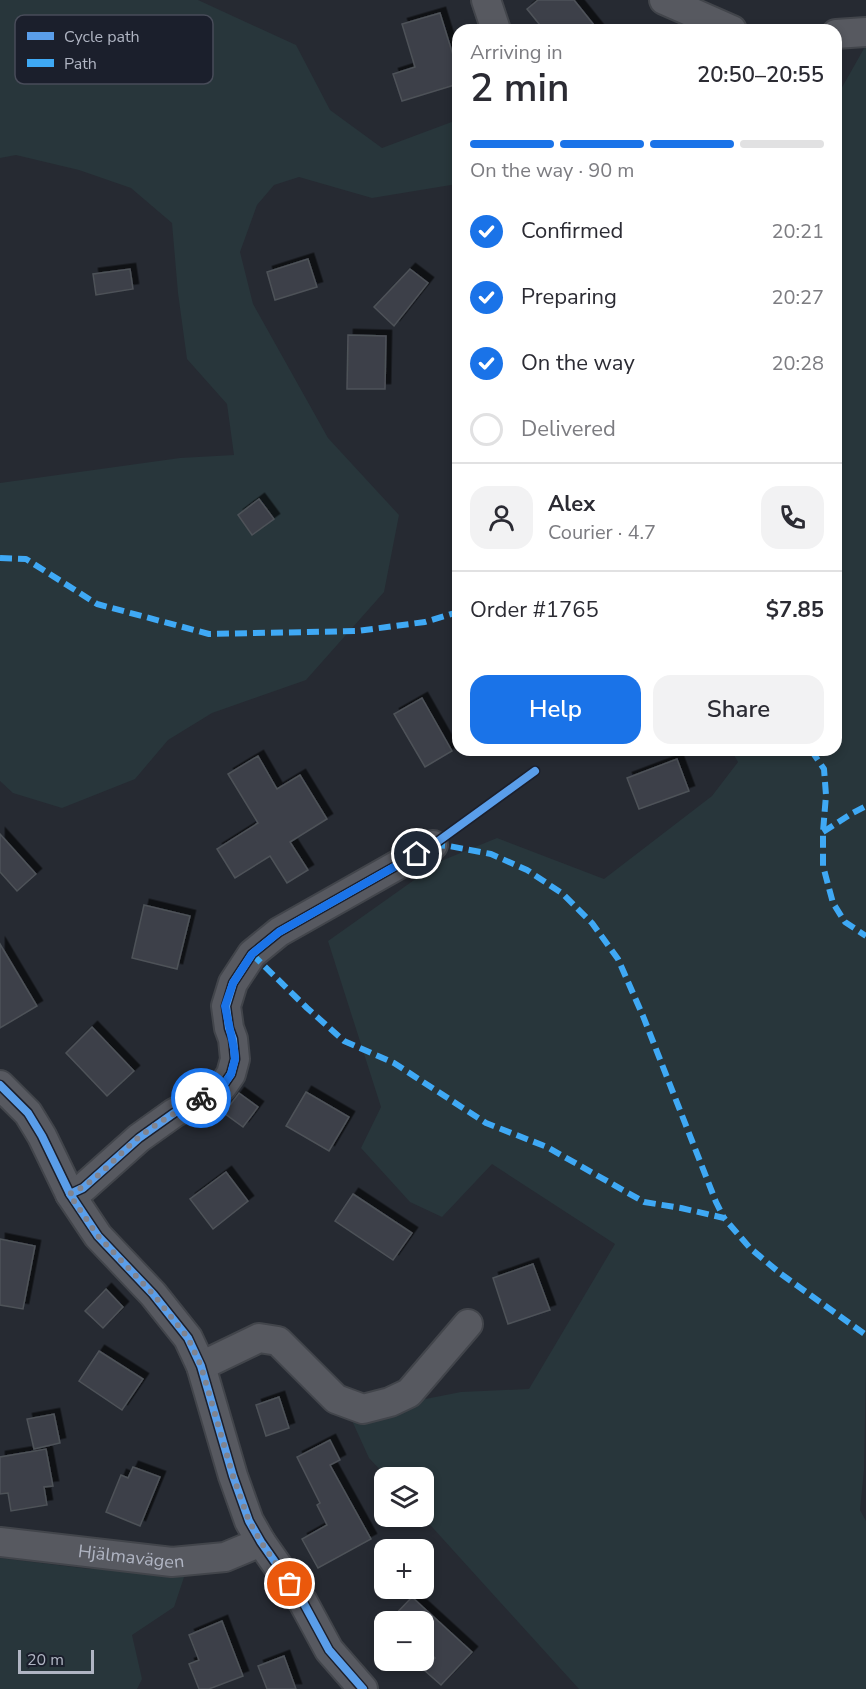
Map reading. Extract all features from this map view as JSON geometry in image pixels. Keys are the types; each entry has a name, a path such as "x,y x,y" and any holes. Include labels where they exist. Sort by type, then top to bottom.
{"street":[{"path":"486,0 494,24"},
{"path":"664,0 718,24"},
{"path":"842,34 866,32"},
{"path":"69,1194 82,1188 139,1138 165,1119 222,1087 231,1074 235,1059 225,1006 233,983 252,954 279,932 433,845"},
{"path":"0,1084 28,1113 40,1132 69,1194 98,1236 153,1294 188,1338 201,1366 233,1476 249,1521 303,1602 329,1650 363,1689"},
{"path":"201,1366 259,1338 278,1341 336,1399 363,1409 390,1402 409,1393 468,1324"},
{"name":"Hjälmavägen","path":"0,1542 172,1562 225,1557 261,1542"}],"shaded area":[{"path":"0,0 198,0 296,45 330,110 382,148 452,122 452,185 372,198 299,177 274,185 257,205 240,252 253,304 328,438 399,515 384,592 306,680 212,713 168,740 135,779 62,808 13,793 0,781 0,483 180,458 234,455 227,404 187,359 172,223 131,188 79,170 16,155 0,158"},
{"path":"866,45 866,1365 864,1470 860,1510 866,1521 866,1689 579,1689 432,1527 434,1527 434,1467 378,1467 369,1458 349,1414 461,1392 529,1389 615,1244 492,1164 442,1217 410,1202 361,1148 381,1107 328,941 441,861 497,838 604,879 712,796 738,762 734,756 842,756 842,87"},
{"path":"0,1558 90,1569 110,1562 185,1574 174,1607 132,1635 142,1679 137,1689 0,1689"}],"building":[{"path":"538,0 574,0 593,24 539,24 527,9"},
{"path":"440,13 452,52 452,86 402,101 393,74 415,67 402,24"},
{"path":"308,259 317,287 275,300 267,272"},
{"path":"130,269 133,289 96,295 93,274"},
{"path":"410,269 428,283 394,326 374,307"},
{"path":"348,335 386,336 385,389 347,389"},
{"path":"259,499 274,519 252,535 238,515"},
{"path":"422,698 452,751 425,767 394,714"},
{"path":"258,756 277,789 300,775 327,819 290,842 308,870 287,883 270,856 235,878 217,849 258,823 228,774"},
{"path":"677,759 689,791 639,809 627,778"},
{"path":"0,834 36,874 17,891 0,872"},
{"path":"144,905 190,916 177,969 132,958"},
{"path":"0,944 37,1006 0,1028"},
{"path":"92,1027 134,1071 107,1096 66,1053"},
{"path":"306,1092 349,1117 329,1151 286,1126"},
{"path":"239,1093 258,1107 243,1127 224,1113"},
{"path":"226,1172 248,1201 213,1229 190,1199"},
{"path":"353,1194 412,1233 393,1260 335,1221"},
{"path":"0,1239 35,1246 23,1309 0,1305"},
{"path":"533,1264 550,1310 508,1324 493,1278"},
{"path":"106,1289 123,1307 103,1328 85,1311"},
{"path":"99,1351 143,1379 122,1410 79,1381"},
{"path":"279,1397 289,1428 266,1436 256,1405"},
{"path":"54,1414 60,1443 34,1449 27,1419"},
{"path":"330,1440 340,1460 330,1465 371,1539 318,1568 302,1539 327,1525 317,1505 320,1503 297,1457"},
{"path":"46,1449 53,1486 44,1487 47,1505 11,1511 8,1493 0,1494 0,1457"},
{"path":"133,1467 160,1477 140,1526 106,1512 121,1475 128,1478"},
{"path":"410,1599 414,1599 427,1611 399,1611"},
{"path":"434,1617 472,1652 441,1685 425,1671 434,1671"},
{"path":"222,1621 243,1676 209,1689 199,1689 189,1664 199,1660 189,1635"},
{"path":"284,1656 296,1689 267,1689 258,1666"}],"marked path":[{"path":"0,558 26,559 97,604 209,634 357,631 425,622 452,614"},
{"path":"815,756 824,769 826,795 823,866 833,903 845,922 866,936"},
{"path":"823,832 866,806"},
{"path":"433,845 491,854 527,870 563,894 592,923 618,959 724,1218"},
{"path":"252,954 344,1041 394,1063 486,1123 547,1147 644,1202 724,1218 750,1248 781,1274 866,1335"}],"cycle path":[{"path":"70,1194 83,1188 139,1138 174,1113 222,1087 231,1074 235,1059 226,1006 233,983 252,954 279,932 433,845 535,771"},
{"path":"0,1085 28,1113 42,1136 70,1194 98,1236 153,1294 188,1338 201,1366 233,1476 249,1521 303,1602 329,1650 363,1689"}],"way so far":[{"path":"201,1098 174,1113 139,1138 82,1188 69,1194 98,1236 153,1294 188,1338 201,1366 233,1476 249,1521 290,1584"}],"route":[{"path":"201,1098 222,1087 231,1074 235,1059 225,1006 233,983 252,954 279,932 417,854"}]}
